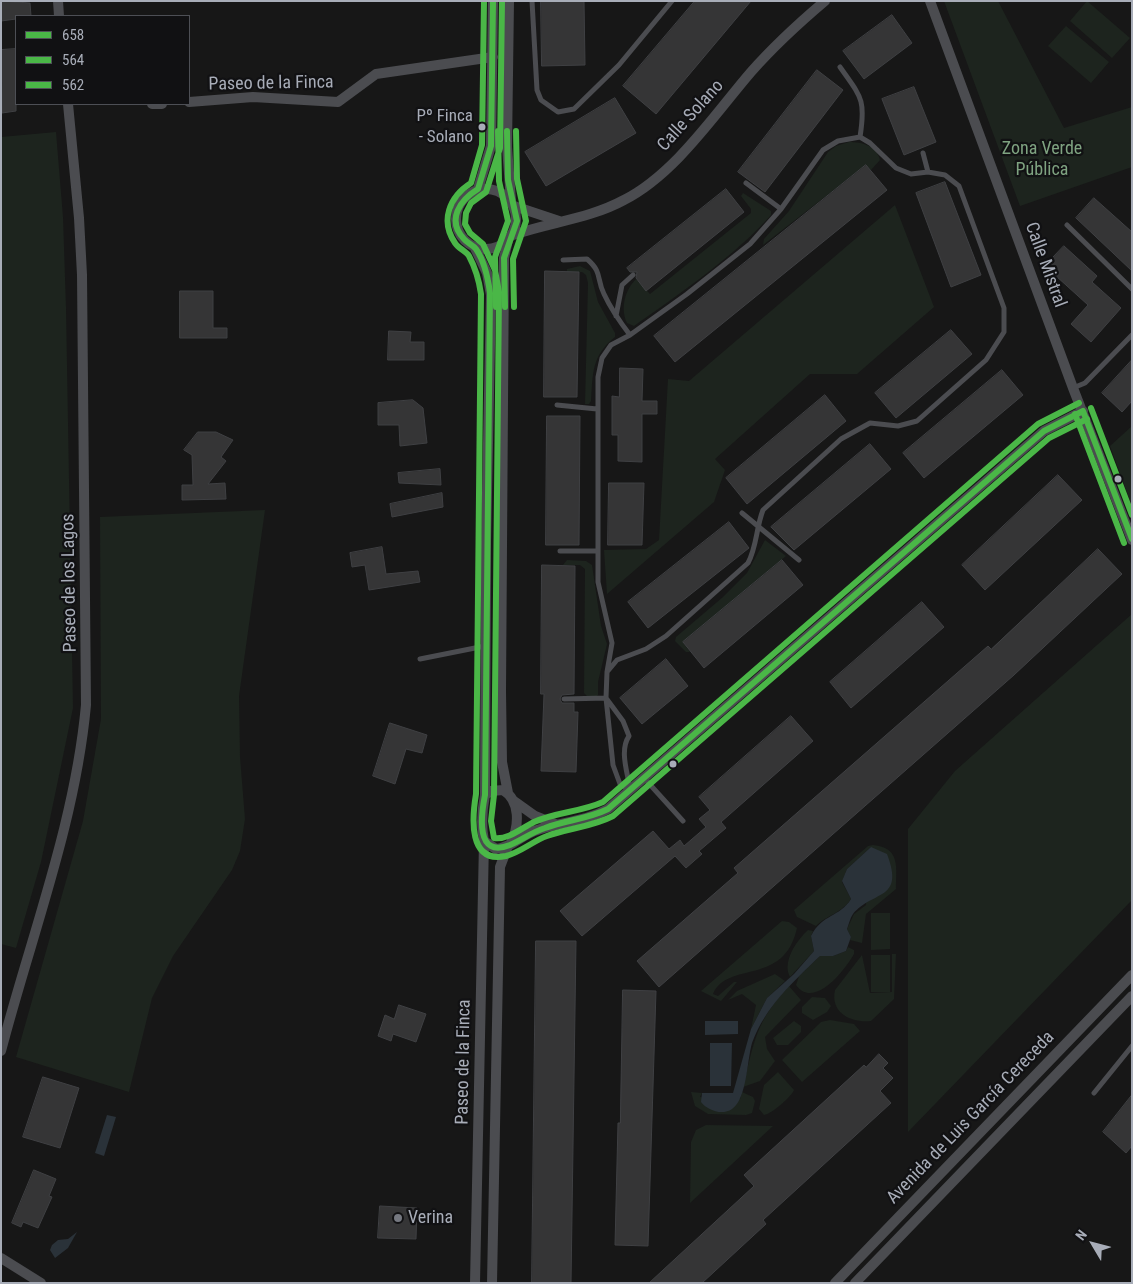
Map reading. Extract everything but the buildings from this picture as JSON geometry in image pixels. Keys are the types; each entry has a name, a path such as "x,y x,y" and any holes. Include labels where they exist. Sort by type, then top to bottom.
{"street":[{"path":"58,1 59,15"},
{"path":"478,190 491,146 493,1"},
{"path":"509,1 507,147 512,204 517,221 504,258 501,691 502,762 511,797"},
{"name":"Calle Solano","path":"510,238 600,212 625,200 654,180 684,151 773,48 825,1"},
{"name":"Calle Mistral","path":"930,1 1073,388 1132,540"},
{"name":"Paseo de la Finca","path":"190,102 253,97 338,102 376,74 493,57"},
{"name":"Paseo de los Lagos","path":"1,1051 57,859 79,757 86,705 82,275 80,218 68,105"},
{"path":"510,238 498,247 487,250 475,248 463,239 456,226 457,210 465,197 478,190 490,189 502,192 512,204 562,222"},
{"path":"475,248 487,273 490,293 485,795 497,789 511,797 535,816 555,824"},
{"path":"484,841 496,849 509,845 532,832 555,824 597,815 644,778 1044,431 1083,410"},
{"name":"Paseo de la Finca","path":"475,1283 484,841 483,808 485,795"},
{"name":"Paseo de la Finca","path":"492,1283 500,867 517,825 511,797"},
{"name":"Avenida de Luis García Cereceda","path":"835,1283 1132,976"},
{"name":"Avenida de Luis García Cereceda","path":"855,1283 1132,996"},
{"path":"1,1258 41,1283"}],"lane":[{"path":"532,1 537,90 541,100 558,112 574,109 619,65 672,1"},
{"path":"840,67 858,93 864,111 860,137"},
{"path":"607,672 616,660 646,649 666,636 748,563 755,550 757,525 763,510 842,439 870,423 898,426 917,421 986,360 1004,332 1004,308 959,186 945,175 928,172 911,174 896,168 870,143 860,137 838,140 823,150 782,210 750,244 630,335 611,345 602,358 598,378 597,409 596,551 598,582 612,643 607,672 606,698 613,765 620,784 630,790"},
{"path":"923,153 928,172"},
{"path":"746,183 782,210"},
{"path":"1067,225 1132,289"},
{"path":"564,260 587,259 597,268 603,293 616,317 630,335"},
{"path":"616,317 622,285 633,275"},
{"path":"1073,388 1085,383 1132,334"},
{"path":"557,405 597,409"},
{"path":"742,513 799,560"},
{"path":"560,551 596,551"},
{"path":"420,660 486,646"},
{"path":"564,700 606,698"},
{"path":"606,698 623,721 629,736 625,742 624,751 630,790"},
{"path":"644,778 683,821"},
{"path":"1094,1093 1132,1046"}],"green space":[{"name":"Zona Verde Pública","path":"944,1 998,1 1064,128 1132,107 1132,167 1020,206"},
{"path":"1087,1 1130,38 1112,58 1070,21"},
{"path":"1066,26 1109,62 1091,83 1048,46"},
{"path":"56,132 63,217 66,308 73,708 41,862 16,948 1,944 1,137"},
{"path":"849,142 859,143 872,148 876,151 880,160 871,170 866,165 763,245 764,239 789,211 828,152 836,146"},
{"path":"743,193 771,211 771,215 724,260 687,288 634,326 627,323 624,305 626,294 632,283 636,279 650,294 751,213 751,209 741,196"},
{"path":"895,205 934,307 857,374 810,374 715,459 725,470 714,502 607,594 604,550 646,549 659,540 668,379 689,381"},
{"path":"580,266 590,271 598,302 615,333 615,337 601,351 597,358 589,404 585,404 588,283 586,275 582,272 567,272 567,269"},
{"path":"1132,426 1132,506 1110,446"},
{"path":"265,510 239,696 240,757 245,819 240,851 232,870 173,956 152,998 129,1092 16,1057 83,821 101,719 100,517"},
{"path":"765,540 786,556 683,642 690,652 686,652 675,641 676,637 723,597 747,573"},
{"path":"567,560 586,561 592,565 601,626 607,644 598,682 598,695 596,697 588,697 584,693 585,569 580,565 563,565"},
{"path":"1132,614 1132,900 908,1132 908,829 955,771"},
{"path":"868,846 882,847 893,854 896,866 896,889 866,914 862,943 850,940 851,937 847,929 854,914 866,905 871,847 847,869 842,882 851,899 847,904 816,926 797,917 794,910"},
{"path":"871,913 890,913 890,949 871,950"},
{"path":"782,921 789,922 797,928 790,946 781,958 769,966 731,978 720,984 713,994 718,996 734,982 737,982 721,1001 701,991"},
{"path":"808,930 813,931 811,936 814,951 790,977 788,965 791,952"},
{"path":"848,947 854,950 854,954 844,969 828,985 811,993 803,992 796,985 799,976 820,956 833,956 846,951"},
{"path":"892,954 896,954 894,999 871,1021 856,1020 844,1015 836,1005 834,998 835,990 862,955 870,993 892,992"},
{"path":"871,955 890,955 890,992 871,992"},
{"path":"775,974 785,981 767,998 751,1029 756,1005 742,994 728,1000 737,991"},
{"path":"789,986 801,1000 765,1037 767,1049 775,1061 760,1081 743,1087 754,1044 763,1021 769,1010"},
{"path":"812,997 825,998 831,1006 827,1012 813,1020 802,1013 802,1007"},
{"path":"830,1020 854,1024 860,1031 802,1082 782,1060 821,1022"},
{"path":"794,1021 801,1026 801,1032 788,1045 777,1045 773,1038"},
{"path":"778,1072 794,1090 772,1112 764,1115 759,1109 764,1085"},
{"path":"691,1092 702,1093 700,1097 740,1099 742,1092 753,1097 755,1101 752,1113 746,1115 708,1114 695,1106"},
{"path":"706,1125 773,1126 690,1203 691,1142 696,1130"}],"shaded area":[{"path":"871,847 887,854 892,869 892,880 889,887 884,893 861,906 853,914 847,929 851,937 846,951 833,956 820,956 790,985 764,1018 752,1043 744,1088 737,1104 732,1109 724,1112 715,1111 707,1107 701,1102 702,1093 733,1093 751,1029 767,998 794,974 814,951 811,936 820,923 847,905 851,899 842,881 847,869"},
{"path":"705,1021 738,1021 738,1034 705,1035"},
{"path":"710,1043 732,1043 731,1086 710,1086"},
{"path":"107,1115 116,1117 104,1156 95,1153"},
{"path":"77,1232 68,1248 55,1258 50,1250 52,1245 58,1240 68,1239"}],"transit line":[{"name":"564","path":"484,1 482,145 471,183 452,202 449,210 448,226 450,235 455,243 468,254 474,265 481,294 476,794 474,826 475,837 485,853 494,857 506,856 547,836 597,823 613,816 1049,438 1087,419"},
{"name":"658","path":"493,1 491,146 478,189 461,205 456,218 459,232 476,249 482,259 490,293 485,795 482,823 486,841 491,846 499,848 510,845 540,830 608,809 1044,431 1083,411"},
{"name":"562","path":"502,1 500,148 486,192 471,203 466,213 465,224 470,233 483,244 495,270 499,292 494,795 491,821 494,838 510,835 542,819 603,802 1038,424 1079,403"},
{"name":"562","path":"496,307 495,257 508,221 499,181 498,131"},
{"name":"658","path":"505,307 504,258 517,221 508,180 507,131"},
{"name":"564","path":"514,307 513,259 526,221 517,179 516,131"},
{"name":"562","path":"1091,408 1132,515"},
{"name":"658","path":"1083,411 1132,539"},
{"name":"564","path":"1075,414 1124,543"}],"place":[{"name":"Pº Finca - Solano","path":"482,127"},
{"name":"Verina","path":"398,1218"}]}
